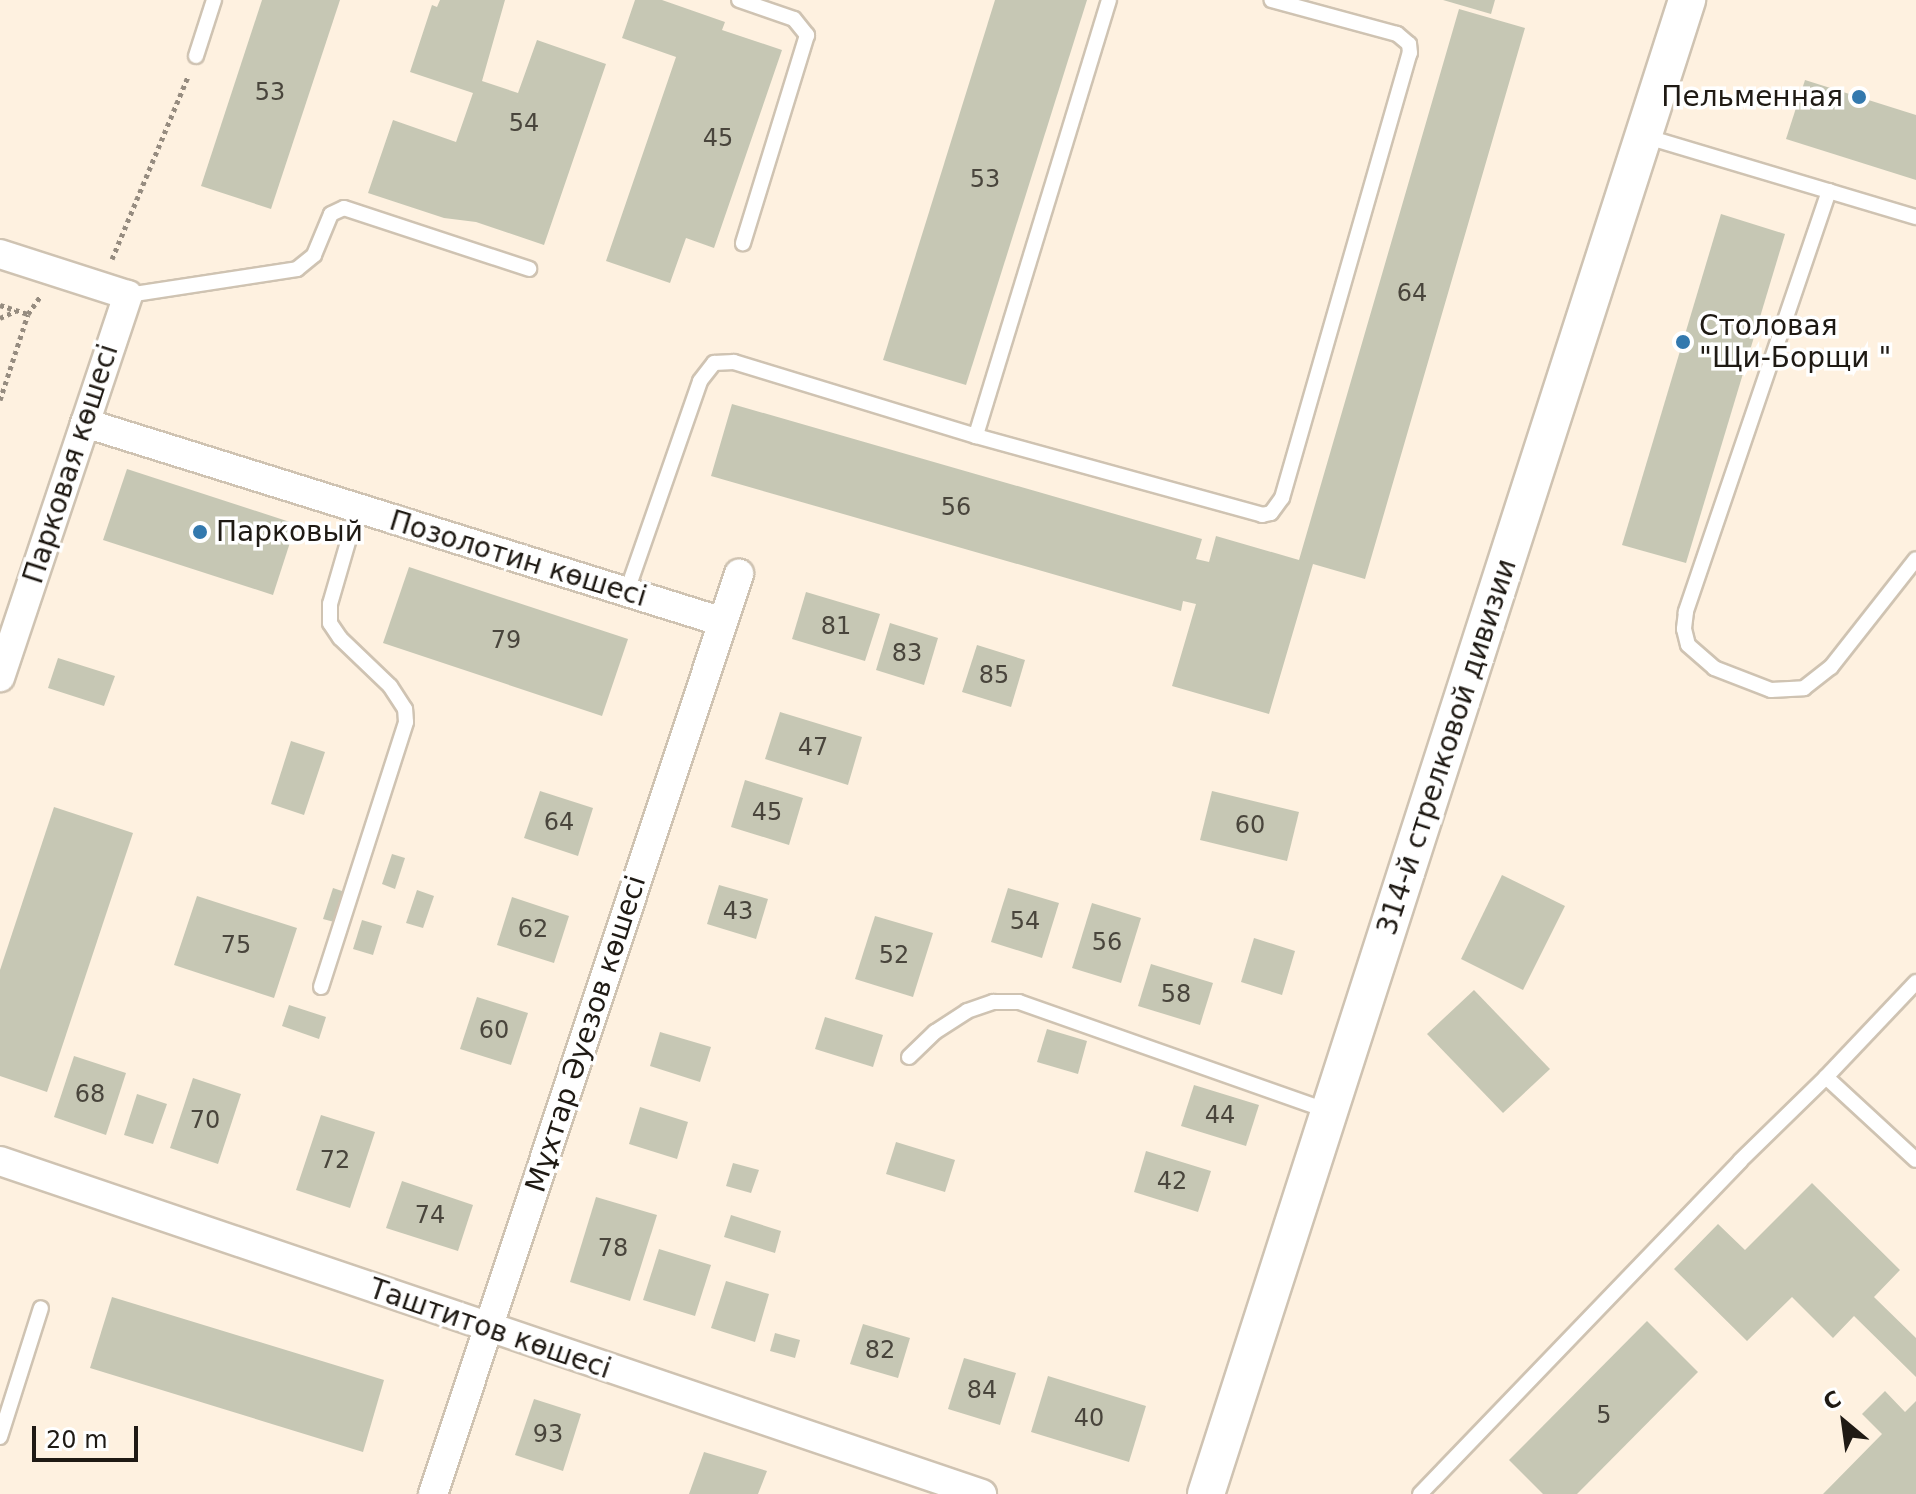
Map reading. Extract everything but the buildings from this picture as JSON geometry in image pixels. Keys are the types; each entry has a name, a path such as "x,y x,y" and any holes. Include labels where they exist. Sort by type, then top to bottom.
{"street":[{"name":"314-й стрелковой дивизии","path":"1213,1491 1329,1111 1687,0"},
{"path":"0,254 114,291"},
{"name":"Парковая көшесі","path":"0,677 85,423 114,291"},
{"name":"Позолотин көшесі","path":"85,423 357,511 723,622"},
{"name":"Мұхтар Әуезов көшесі","path":"433,1494 739,574"},
{"name":"Таштитов көшесі","path":"0,1161 982,1494"}],"lane":[{"path":"196,56 214,0"},
{"path":"739,0 794,19 807,35 743,243"},
{"path":"976,436 1109,0"},
{"path":"627,591 700,381 714,363 734,362 976,436 1252,513 1271,513 1278,507 1410,53 1409,44 1397,34 1272,0"},
{"path":"1644,136 1916,217"},
{"path":"1829,191 1686,612 1684,629 1688,645 1714,668 1771,690 1804,688 1831,667 1916,559"},
{"path":"114,291 297,269 314,255 331,214 344,208 529,269"},
{"path":"321,987 406,722 405,709 390,686 340,638 330,623 330,604 357,511"},
{"path":"1420,1494 1916,982"},
{"path":"909,1057 935,1032 967,1011 993,1002 1019,1002 1329,1111"},
{"path":"1826,1077 1916,1160"},
{"path":"0,1437 41,1308"}],"path":[{"path":"114,291 196,56"},
{"path":"0,305 28,314 0,400"},
{"path":"0,318 17,310"}],"place":[{"name":"Пельменная","path":"1859,97"},
{"name":"Столовая \"Щи-Борщи \"","path":"1683,342"},
{"name":"Парковый","path":"200,532"}]}
